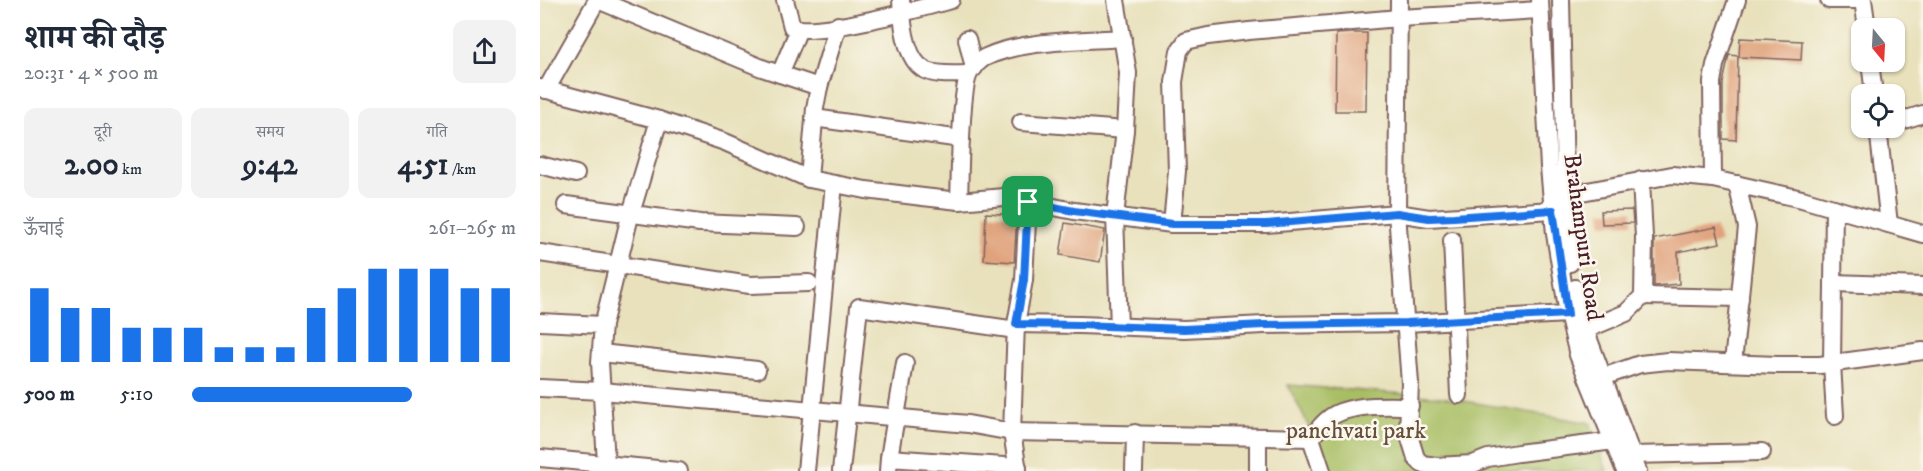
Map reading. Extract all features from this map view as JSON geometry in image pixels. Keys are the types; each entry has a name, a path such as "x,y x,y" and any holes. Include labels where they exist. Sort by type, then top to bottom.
{"street":[{"path":"819,87 762,69 598,0 543,89 660,120 725,142 809,179 866,190 959,201 1004,197 1074,211 1172,224 1266,224 1397,213 1429,218 1553,210"},
{"path":"786,0 792,27 799,29 838,26 901,7 951,0"},
{"path":"1116,0 1128,74 1125,130 1115,216 1119,327"},
{"path":"1399,0 1397,213 1410,383 1408,432 1416,458 1422,464 1436,466 1473,464 1509,454 1619,439"},
{"name":"Brahampuri Road","path":"1561,0 1569,261 1585,330 1603,377 1619,439"},
{"path":"1713,179 1713,73 1725,30 1737,0"},
{"path":"1829,0 1857,0"},
{"path":"1863,0 1866,18"},
{"path":"1172,224 1177,171 1174,81 1179,51 1186,41 1249,31 1540,5"},
{"name":"Brahampuri Road","path":"1540,5 1549,167 1568,314 1578,355 1632,466"},
{"path":"901,7 907,42 915,61 924,70 934,73 971,71 984,57 1039,44 1123,38"},
{"path":"809,179 819,87 838,26"},
{"path":"780,74 799,29"},
{"path":"959,201 961,139 971,71 968,39"},
{"path":"1905,120 1923,114"},
{"path":"814,118 961,139"},
{"path":"606,464 601,353 603,326 631,214 660,120"},
{"path":"1021,122 1125,130"},
{"path":"1880,138 1889,225"},
{"path":"540,165 576,174"},
{"path":"1566,195 1672,175 1713,179 1834,208 1923,234"},
{"path":"1585,330 1626,313 1643,296 1644,237 1641,180"},
{"path":"806,471 834,184"},
{"path":"1733,363 1747,227 1737,184"},
{"path":"905,363 888,465 1018,469 1012,432 1016,327 1024,280 1028,202"},
{"path":"566,205 700,223 797,226"},
{"path":"1834,208 1832,363 1835,416"},
{"path":"1452,240 1459,395"},
{"path":"540,253 750,285 809,283"},
{"path":"1833,283 1923,286"},
{"path":"1643,296 1740,298"},
{"path":"842,471 859,308 1016,327 1184,329 1264,325 1406,323 1568,314"},
{"path":"540,322 603,326"},
{"path":"1603,377 1640,364 1668,361 1778,365 1832,363 1923,351"},
{"path":"601,353 757,370"},
{"path":"540,388 602,391 896,417 968,424 1012,432 1311,438"},
{"path":"1311,438 1328,418 1346,411 1366,407 1410,406"},
{"path":"1134,471 1135,434"},
{"path":"1258,437 1258,471"},
{"path":"1311,438 1322,471"},
{"path":"1632,466 1762,452"},
{"path":"540,458 678,471"}],"green space":[{"name":"panchvati park","path":"1288,385 1442,397 1590,423 1607,471 1331,471"}],"building":[{"path":"1367,33 1366,111 1335,111 1336,34"},
{"path":"1740,38 1802,41 1801,60 1739,57"},
{"path":"1729,55 1738,56 1736,140 1723,139 1723,83"},
{"path":"1632,210 1633,223 1602,224 1601,211"},
{"path":"986,213 1017,215 1014,262 984,260"},
{"path":"1065,223 1105,230 1100,262 1060,255"},
{"path":"1716,227 1720,243 1678,252 1679,284 1654,286 1654,239"}],"route":[{"path":"1028,202 1074,211 1172,224 1266,224 1397,213 1429,218 1553,210 1568,314 1406,323 1264,325 1184,329 1016,324 1024,280 1028,202"}]}
